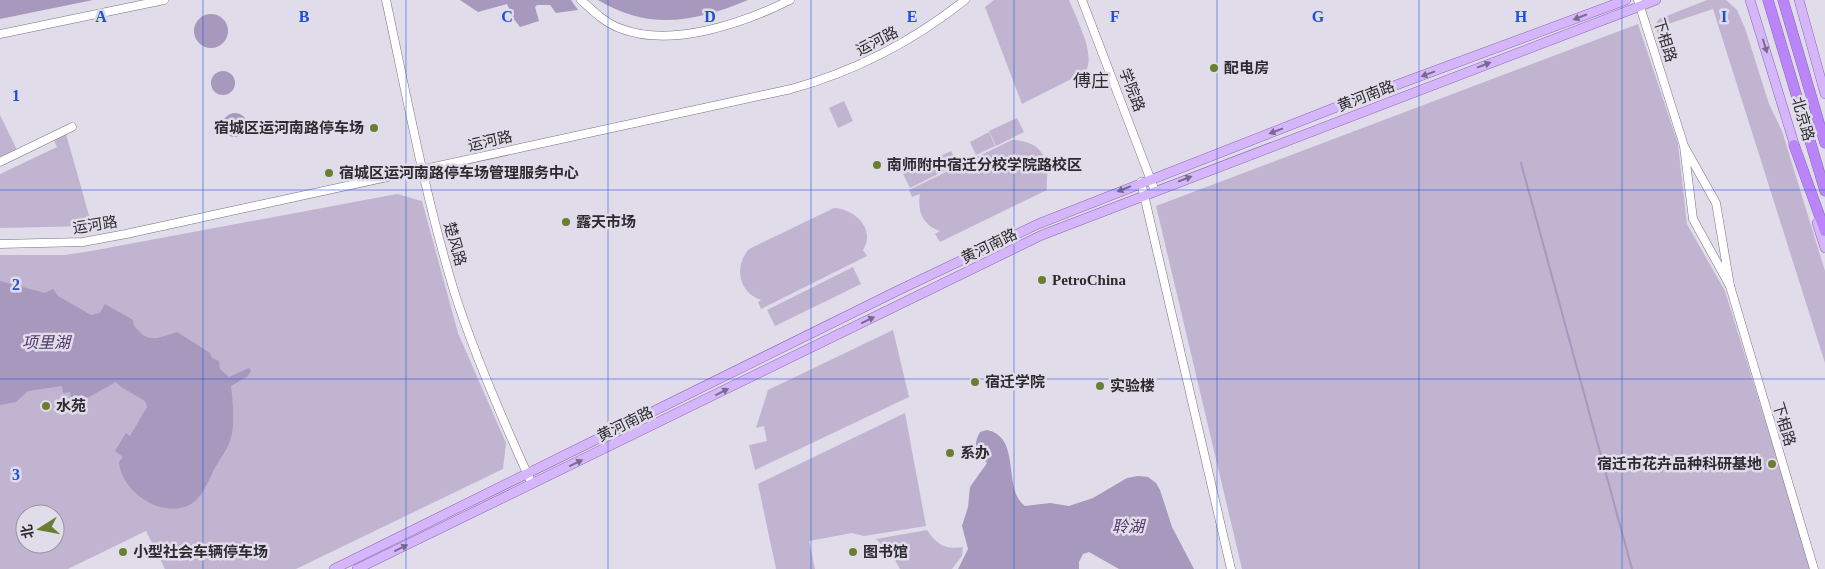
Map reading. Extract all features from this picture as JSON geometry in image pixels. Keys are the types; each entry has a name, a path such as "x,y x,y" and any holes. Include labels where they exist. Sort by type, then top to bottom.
{"highway":[{"name":"北京路","path":"1768,0 1825,190"},
{"path":"1783,0 1825,143"},
{"path":"1794,145 1825,231"}],"main road":[{"name":"黄河南路","path":"334,569 1038,224 1140,182 1626,0"},
{"name":"黄河南路","path":"357,569 1042,235 1639,3 1656,0"},
{"name":"北京路","path":"1750,0 1825,248"},
{"name":"北京路","path":"1798,0 1825,94"}],"street":[{"path":"0,34 164,0"},
{"name":"楚风路","path":"386,0 422,170 454,291 470,336 532,484"},
{"path":"581,0 600,17 620,29 662,37 746,19 790,0"},
{"name":"运河路","path":"0,244 83,242 422,170 821,80 872,59 911,39 965,0"},
{"name":"学院路","path":"1082,0 1155,191"},
{"name":"下相路","path":"1639,3 1684,146 1693,219 1730,286"},
{"path":"0,162 72,126"},
{"name":"下相路","path":"1684,146 1716,203 1730,286 1814,569"},
{"path":"1140,182 1232,569"}],"shaded area":[{"path":"994,0 1069,0 1087,47 1089,57 1085,72 1022,104 985,7"},
{"path":"1707,0 1726,0 1737,10 1745,28 1769,104 1782,131 1825,271 1825,363 1713,9 1668,24 1659,35 1660,40 1655,25 1659,19"},
{"path":"1638,24 1678,144 1687,224 1725,291 1811,569 1242,569 1156,206"},
{"path":"844,101 853,121 838,128 829,108"},
{"path":"0,115 17,150 0,158"},
{"path":"1017,118 1024,132 996,146 989,131"},
{"path":"989,132 995,146 976,155 970,142"},
{"path":"66,134 92,226 0,228 0,174 57,147 54,141"},
{"path":"1012,140 1030,143 1043,154 1047,166 1047,190 940,242 935,234 940,231 929,225 922,217 919,207 920,194 912,197 909,190"},
{"path":"951,151 958,164 939,173 932,160"},
{"path":"931,160 938,174 910,188 903,174"},
{"path":"397,194 422,201 458,333 506,443 503,469 296,569 165,569 146,531 68,569 0,569 0,255 65,255"},
{"path":"834,208 849,212 861,222 867,235 863,250 867,256 761,309 758,302 761,300 747,291 741,278 741,263 749,249"},
{"path":"853,267 861,284 775,326 767,310"},
{"path":"893,330 909,397 755,470 749,445 767,441 764,426 756,428 768,390"},
{"path":"905,413 926,526 864,536 852,533 809,541 815,569 776,569 758,484"},
{"path":"927,530 942,545 952,548 963,547 962,556 952,569 900,569 892,555 876,539"}],"water":[{"path":"0,0 93,0 0,19"},
{"path":"460,0 571,0 578,10 556,13 550,5 537,5 535,7 539,21 520,27 513,18 507,4 478,12"},
{"path":"598,0 748,0 709,14 672,20 636,16 617,10"},
{"path":"211,14 218,15 223,19 227,24 227,38 223,43 218,47 211,48 204,47 199,43 195,38 194,31 195,24 199,19 204,15"},
{"path":"223,71 228,72 234,78 234,88 228,94 223,95 218,94 212,88 211,83 212,78 218,72"},
{"path":"235,113 240,114 246,120 246,130 240,136 235,137 230,136 224,130 223,125 224,120 230,114"},
{"name":"项里湖","path":"0,281 45,293 53,289 58,296 91,315 100,313 105,304 133,320 135,327 147,337 157,338 177,332 210,353 212,358 219,361 220,369 229,377 249,368 251,371 248,376 231,386 233,425 231,440 203,491 195,501 180,508 156,506 135,493 127,483 119,462 123,457 115,451 126,433 130,436 147,407 145,401 116,382 78,403 72,404 70,392 63,393 62,386 28,391 16,402 0,405"},
{"name":"聆湖","path":"987,430 998,435 1004,442 1008,453 1014,488 1018,498 1025,506 1050,503 1069,506 1093,498 1127,478 1148,477 1156,483 1160,490 1172,527 1194,569 1119,569 1089,552 1083,554 1079,562 1079,569 958,569 968,549 962,526 968,507 970,487 987,463 978,452 976,441 980,432"}],"waterway":[{"path":"1521,163 1632,569"}],"place":[{"name":"配电房","path":"1214,68"},
{"name":"宿城区运河南路停车场","path":"374,128"},
{"name":"南师附中宿迁分校学院路校区","path":"877,165"},
{"name":"宿城区运河南路停车场管理服务中心","path":"329,173"},
{"name":"露天市场","path":"566,222"},
{"name":"PetroChina","path":"1042,280"},
{"name":"宿迁学院","path":"975,382"},
{"name":"实验楼","path":"1100,386"},
{"name":"水苑","path":"46,406"},
{"name":"系办","path":"950,453"},
{"name":"宿迁市花卉品种科研基地","path":"1772,464"},
{"name":"小型社会车辆停车场","path":"123,552"},
{"name":"图书馆","path":"853,552"}],"district":[{"name":"傅庄","path":"1091,81"}]}
